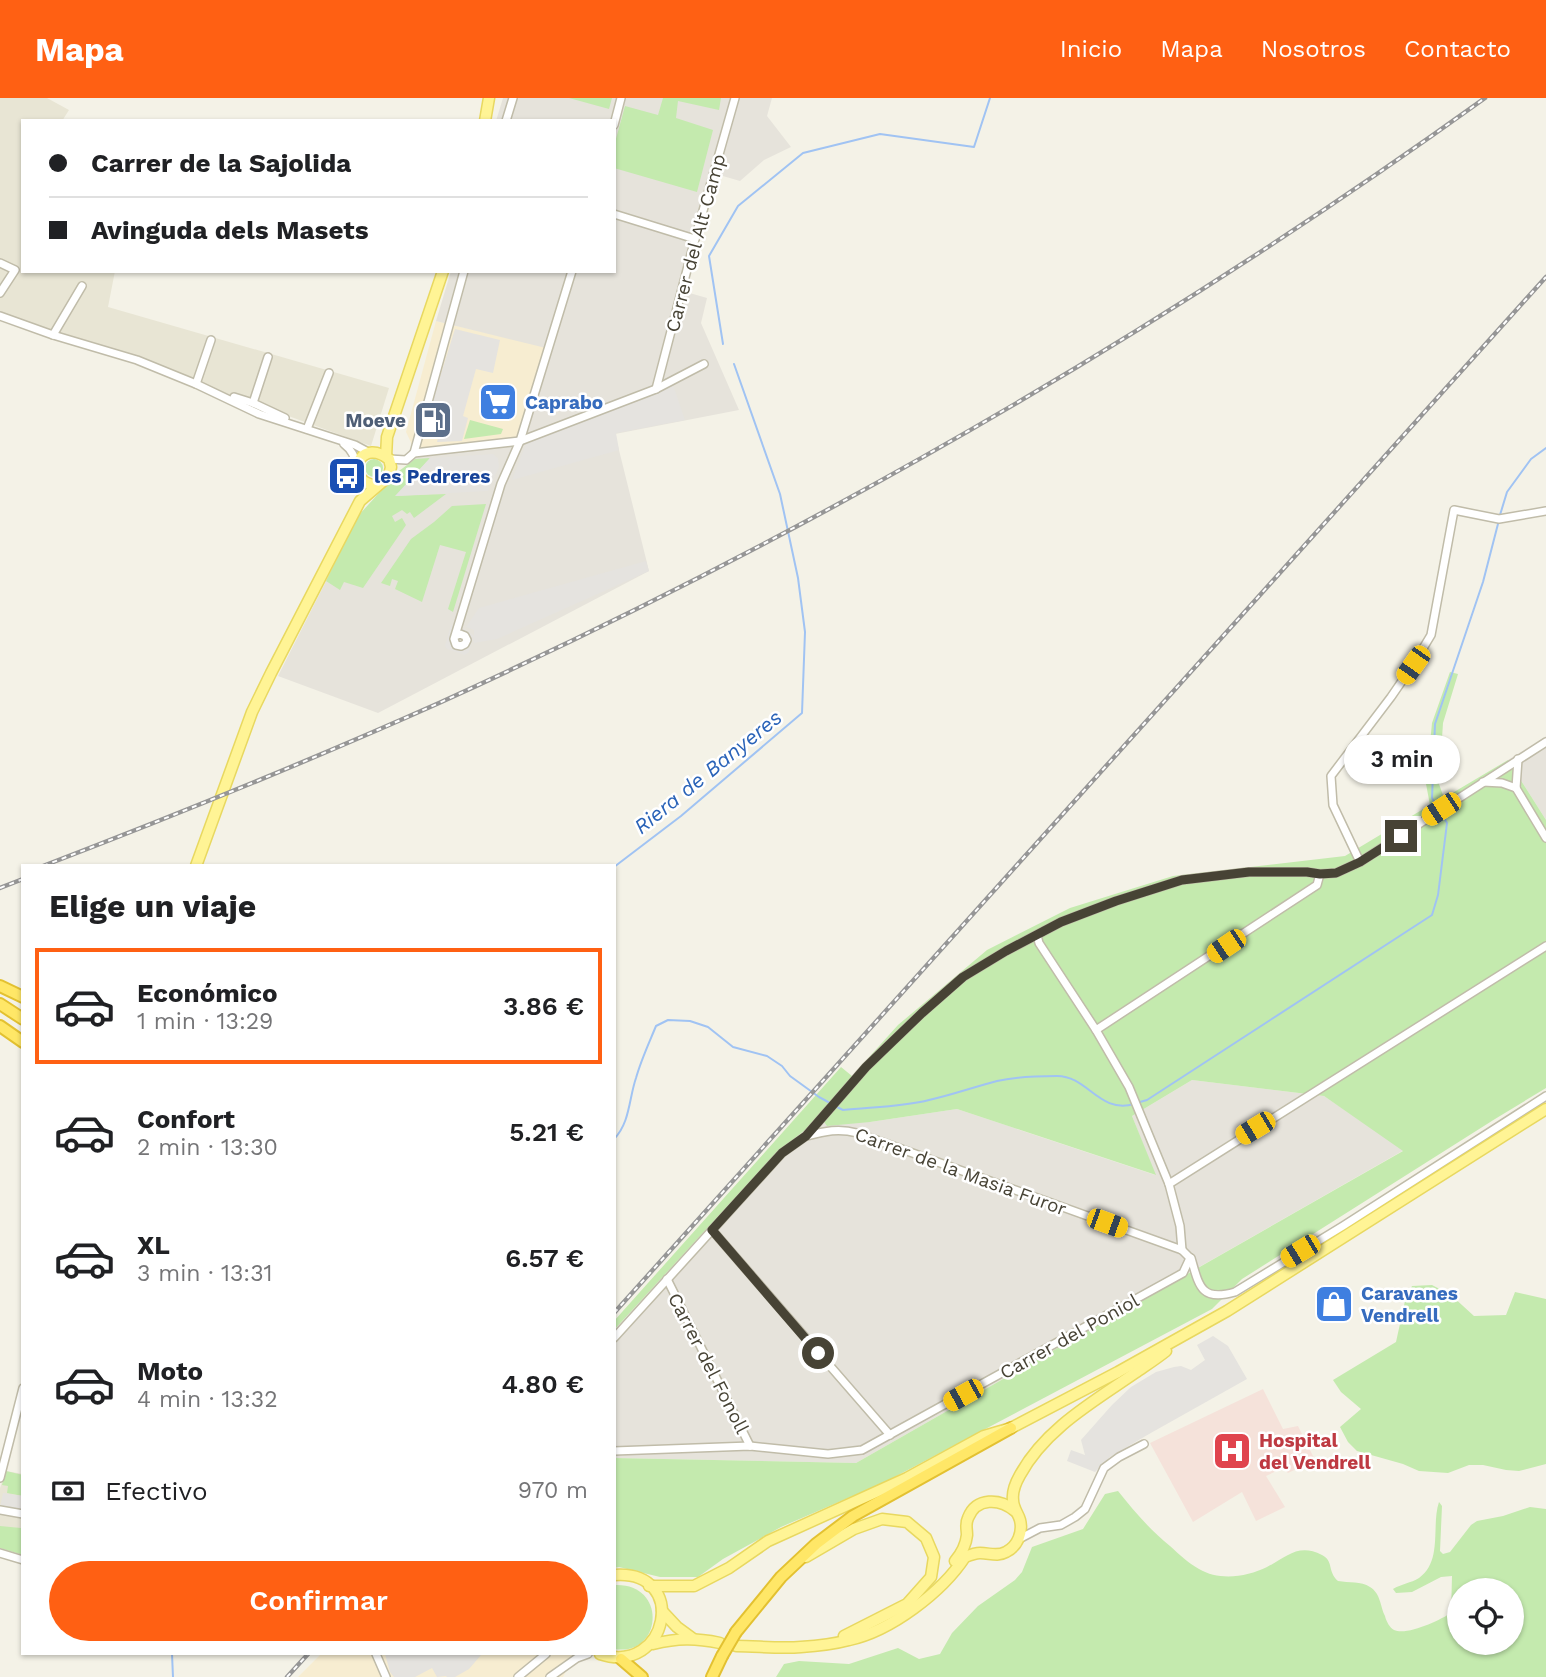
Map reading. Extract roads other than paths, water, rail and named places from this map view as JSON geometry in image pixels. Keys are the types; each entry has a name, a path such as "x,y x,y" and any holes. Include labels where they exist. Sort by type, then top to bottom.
{"highway":[{"path":"0,986 21,996"},
{"path":"0,1004 21,1017"},
{"path":"0,1026 21,1041"},
{"path":"712,1677 737,1632 796,1562 853,1516 1011,1428"},
{"path":"621,1659 642,1677"}],"main road":[{"path":"485,119 489,98"},
{"path":"197,864 252,712 285,643 359,501 389,476 391,470 387,437 442,273"},
{"path":"359,501 360,458 387,437"},
{"path":"371,452 388,458"},
{"path":"358,472 365,482 376,486"},
{"path":"649,1586 694,1586 768,1541 907,1478 984,1436 1011,1428 1227,1311 1546,1109"},
{"path":"967,1536 975,1549 990,1555 1007,1552 1014,1546 1021,1530 1013,1499 1014,1488 1020,1475 1048,1438 1090,1403 1163,1353 1178,1338"},
{"path":"823,1644 880,1625 929,1591 961,1553 967,1536 968,1517 973,1509 990,1501 999,1501 1008,1505 1018,1516"},
{"path":"796,1562 855,1529 882,1519 907,1522 926,1538 934,1557 931,1577 907,1604 841,1638"},
{"path":"736,1646 800,1647 851,1640 904,1616 933,1594 965,1557 981,1553"},
{"path":"616,1575 633,1576 649,1586 657,1595 663,1611 677,1628 692,1638"},
{"path":"602,1655 621,1659 639,1655 653,1644 661,1628 663,1611"},
{"path":"653,1644 692,1638 720,1643"}],"street":[{"path":"507,119 513,98"},
{"path":"616,119 621,98"},
{"name":"Carrer del Alt Camp","path":"656,389 734,98"},
{"path":"616,215 695,239"},
{"path":"0,262 15,270 0,293"},
{"path":"414,453 463,273"},
{"path":"457,631 501,484 520,441 571,273"},
{"path":"53,335 82,286"},
{"path":"0,316 137,360 259,414 371,452"},
{"path":"196,384 211,341"},
{"path":"253,403 268,357"},
{"path":"388,458 405,460 414,453 520,441 656,389 704,364"},
{"path":"307,429 329,373"},
{"path":"196,384 253,403 307,429"},
{"path":"337,439 355,456 358,472"},
{"path":"389,476 402,459"},
{"path":"1360,862 1332,805 1331,776 1391,697 1431,635 1454,510 1499,519 1546,511"},
{"path":"616,1336 782,1153 806,1136 866,1067 963,977 1061,922 1182,880 1249,872 1336,873 1360,862 1546,742"},
{"path":"1518,759 1516,789 1546,838"},
{"path":"1503,769 1517,773"},
{"path":"1502,783 1503,769"},
{"path":"1482,782 1502,783 1516,789"},
{"path":"1096,1030 1317,885 1320,874"},
{"path":"1037,935 1039,943 1096,1030 1133,1097 1169,1184 1180,1226 1182,1250"},
{"path":"1169,1184 1546,946"},
{"path":"1191,1258 1199,1284 1206,1293 1222,1296 1235,1292 1546,1097"},
{"name":"Carrer de la Masia Furor","path":"806,1136 825,1131 844,1130 857,1133 1182,1250 1191,1258"},
{"path":"712,1230 890,1435"},
{"name":"Carrer del Poniol","path":"616,1451 750,1446 828,1454 862,1450 1183,1273 1191,1258"},
{"name":"Carrer del Fonoll","path":"667,1279 750,1446"},
{"path":"0,1478 21,1396"},
{"path":"1019,1538 1040,1528 1061,1525 1085,1509 1104,1468 1144,1444"},
{"path":"0,1510 21,1514"},
{"path":"1018,1516 1040,1528"},
{"path":"0,1553 21,1559"},
{"path":"376,1655 386,1677"},
{"path":"518,1677 545,1655"},
{"path":"561,1668 568,1655"},
{"path":"550,1677 586,1655"}],"waterway":[{"name":"Riera de Banyeres","path":"723,344 709,256 738,206 803,153 880,134 974,147 990,98"},
{"name":"Riera de Banyeres","path":"616,865 681,816 802,713 805,632 798,578 780,494 734,364"},
{"path":"1500,515 1507,492 1531,459 1546,448"},
{"path":"1438,808 1432,798 1435,724 1483,582 1499,520"},
{"path":"1140,1102 1432,915 1438,895 1447,823 1441,813"},
{"path":"616,1137 626,1118 638,1071 656,1026 668,1020 690,1021 708,1027 733,1047 767,1056 782,1066 790,1076 830,1103"},
{"path":"835,1106 843,1110 908,1104 988,1083 1057,1076 1077,1082 1112,1104 1134,1104"},
{"name":"Riera de Banyeres","path":"172,1655 173,1677"}],"railway":[{"path":"48,864 242,787 439,703 576,639 845,500 1107,349 1361,185 1485,98"},
{"path":"616,1311 1546,277"},
{"path":"0,888 21,880"},
{"path":"287,1677 307,1655"}],"place":[{"name":"Caprabo","path":"498,402"},
{"name":"Moeve","path":"433,420"},
{"name":"les Pedreres","path":"347,476"},
{"name":"Caravanes Vendrell","path":"1334,1304"},
{"name":"Hospital del Vendrell","path":"1232,1451"}]}
